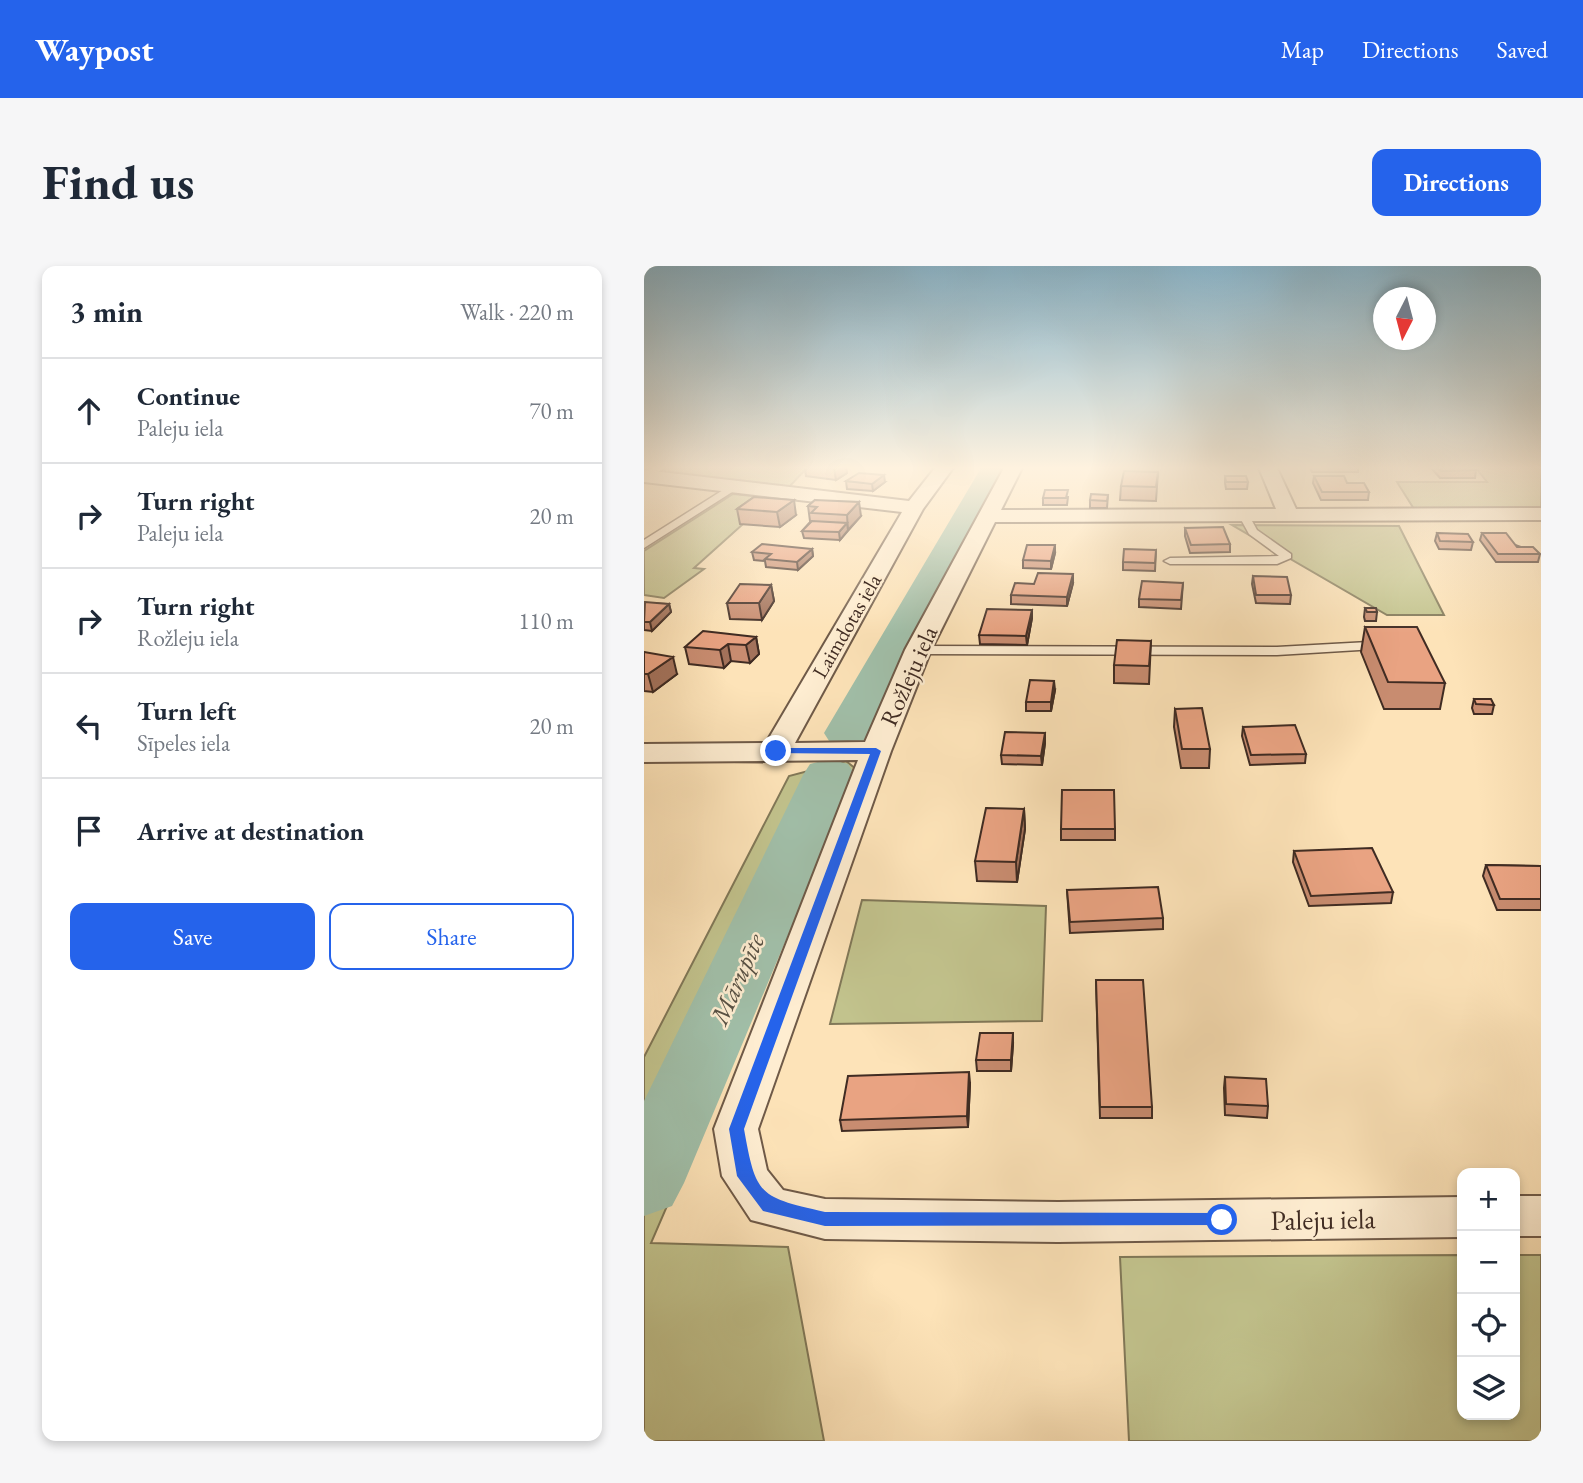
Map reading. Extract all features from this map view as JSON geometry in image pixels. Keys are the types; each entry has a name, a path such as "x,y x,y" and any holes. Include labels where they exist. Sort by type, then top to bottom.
{"street":[{"name":"Laimdotas iela","path":"776,751 906,523"},
{"name":"Rožleju iela","path":"736,1129 876,751 918,650 983,523"},
{"path":"644,753 876,751"},
{"name":"Paleju iela","path":"736,1129 745,1176 768,1206 825,1219 1058,1222 1457,1217"},
{"path":"1520,1216 1541,1216"}],"lane":[{"path":"644,545 679,523"},
{"path":"1170,561 1277,561 1286,556 1253,532 1248,523"},
{"path":"918,650 1277,651 1399,645"}],"green space":[{"path":"688,523 744,523 694,568 704,569 664,598 644,595 644,551"},
{"path":"1232,525 1399,526 1444,615 1387,615"},
{"path":"846,761 856,769 651,1243 788,1247 824,1441 644,1441 644,1057 789,776"},
{"path":"862,900 1046,906 1042,1021 830,1024"},
{"path":"1457,1255 1457,1420 1520,1420 1520,1255 1541,1255 1541,1441 1129,1441 1120,1257"}],"building":[{"path":"810,523 847,523 839,532 802,531"},
{"path":"1223,527 1230,544 1191,545 1185,528"},
{"path":"1437,533 1468,534 1473,542 1440,541"},
{"path":"1482,533 1506,533 1517,547 1533,547 1540,554 1498,554"},
{"path":"762,544 812,549 797,562 765,559 771,554 752,552"},
{"path":"1027,545 1055,545 1051,561 1023,560"},
{"path":"1124,549 1156,550 1155,563 1123,562"},
{"path":"1038,573 1073,574 1067,597 1011,595 1015,583 1034,584"},
{"path":"1253,576 1287,577 1291,595 1256,595"},
{"path":"1142,581 1183,583 1181,600 1139,599"},
{"path":"740,584 771,585 759,603 727,603"},
{"path":"645,602 669,604 650,622 644,622"},
{"path":"1365,608 1376,608 1377,612 1367,612"},
{"path":"987,609 1032,610 1026,636 979,635"},
{"path":"1365,627 1417,627 1445,683 1388,682"},
{"path":"703,631 756,637 746,645 728,644 720,650 685,647"},
{"path":"1117,640 1151,641 1149,666 1114,665"},
{"path":"644,652 673,657 644,674"},
{"path":"1030,680 1054,681 1051,702 1026,702"},
{"path":"1474,699 1491,699 1494,705 1476,704"},
{"path":"1202,708 1210,749 1182,749 1175,709"},
{"path":"1295,725 1306,754 1251,755 1243,727"},
{"path":"1005,732 1045,733 1041,756 1001,755"},
{"path":"1062,790 1114,790 1115,829 1061,829"},
{"path":"986,808 1024,809 1016,862 975,861"},
{"path":"1372,848 1393,892 1311,896 1294,851"},
{"path":"1486,865 1541,866 1541,899 1500,899"},
{"path":"1158,887 1163,918 1070,922 1067,890"},
{"path":"1096,980 1143,980 1152,1107 1100,1107"},
{"path":"980,1033 1013,1033 1011,1060 976,1060"},
{"path":"969,1072 967,1116 840,1120 848,1076"},
{"path":"1225,1077 1266,1079 1268,1106 1226,1104"}],"waterway":[{"name":"Mārupīte","path":"849,733 966,523"},
{"name":"Mārupīte","path":"644,1183 829,775"}],"route":[{"path":"776,751 876,751 736,1129 745,1176 768,1206 825,1219 1058,1222 1222,1220"}]}
